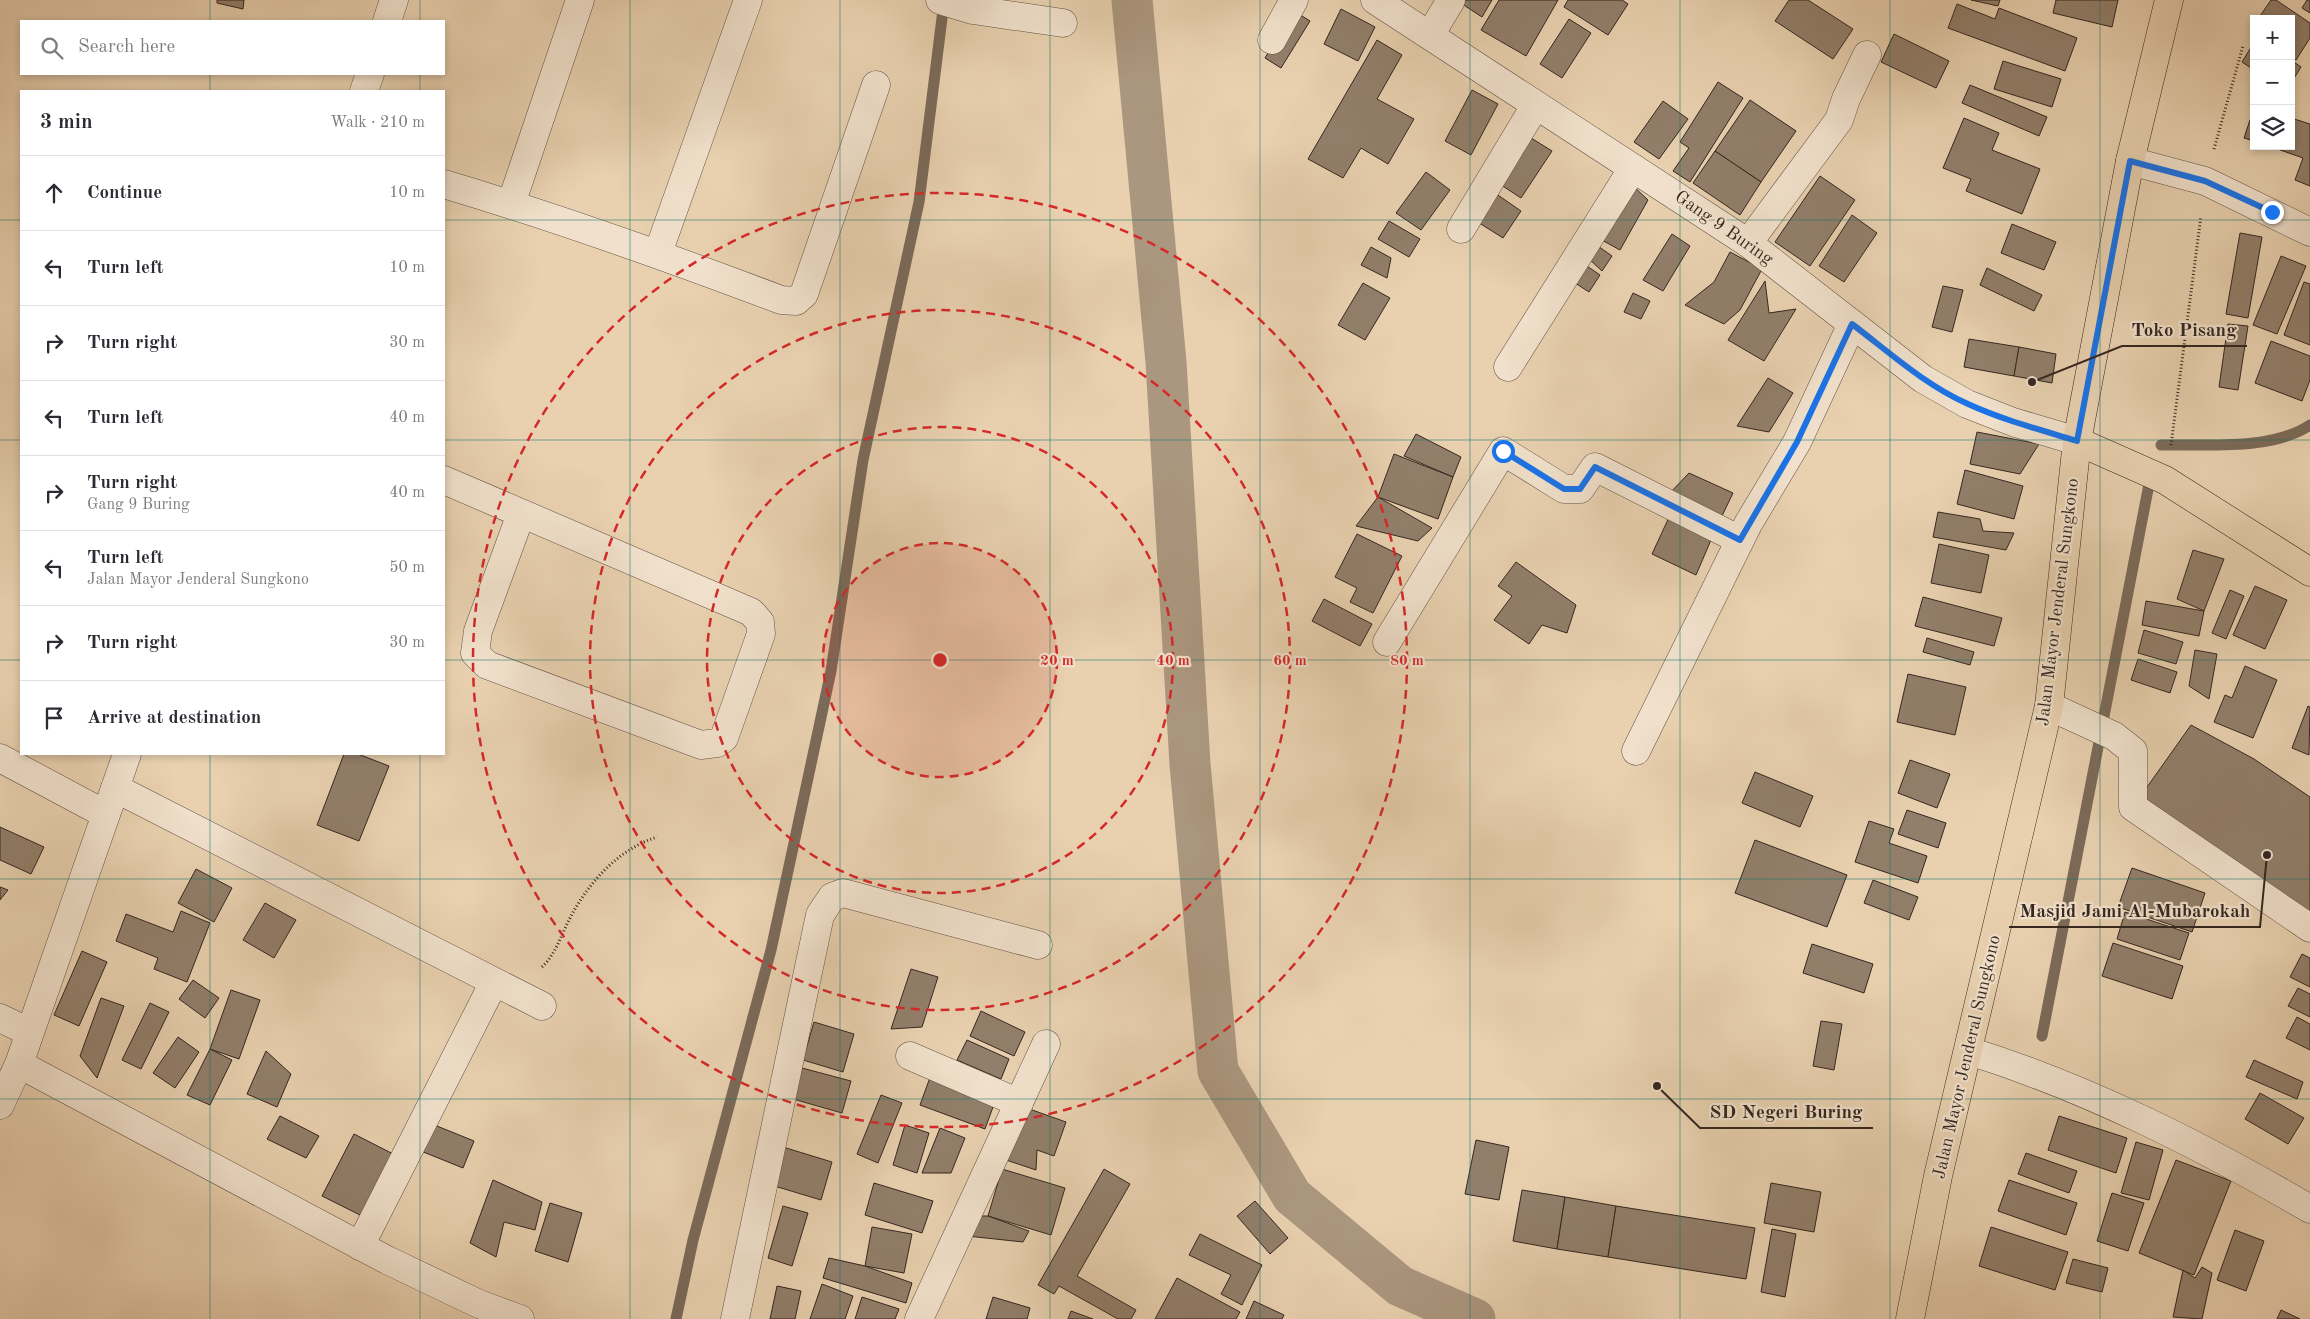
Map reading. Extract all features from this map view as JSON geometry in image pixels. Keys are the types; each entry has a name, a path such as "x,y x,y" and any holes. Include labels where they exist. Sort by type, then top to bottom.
{"main road":[{"name":"Jalan Mayor Jenderal Sungkono","path":"1910,1319 1938,1176 2049,706 2077,441 2130,161 2169,0"},
{"path":"2077,441 2165,480 2310,572"}],"street":[{"path":"387,20 394,0"},
{"path":"510,204 580,0"},
{"path":"658,253 748,0"},
{"path":"940,0 973,10 1063,23"},
{"path":"1272,40 1294,0"},
{"name":"Gang 9 Buring","path":"1375,0 1748,243 1923,378 1967,404 2013,422 2077,441"},
{"path":"1430,35 1451,0"},
{"path":"1748,243 1839,120 1846,99 1867,55"},
{"path":"364,90 370,75"},
{"path":"445,184 658,253 782,300 796,301 804,294 876,85"},
{"path":"1461,229 1536,106"},
{"path":"2130,161 2198,179 2310,232"},
{"path":"1508,367 1633,168"},
{"path":"1636,751 1740,540 1797,442 1852,324"},
{"path":"1387,642 1503,451 1564,489 1580,489 1595,467 1740,540"},
{"path":"445,480 751,612 760,622 760,634 724,738 717,743 701,745 487,665 475,653 478,631 521,514"},
{"path":"2049,706 2114,736 2133,751 2133,807 2310,928"},
{"path":"0,1105 19,1064 127,755"},
{"path":"0,758 105,814"},
{"path":"115,788 542,1006"},
{"path":"735,1319 820,915 832,898 843,893 1038,945"},
{"path":"360,1246 501,985"},
{"path":"0,1018 29,1032"},
{"path":"919,1319 1046,1044"},
{"path":"1969,1051 2031,1071 2151,1125 2310,1209"},
{"path":"910,1056 1019,1103"},
{"path":"19,1064 360,1246 475,1311 520,1319"}],"path":[{"path":"2170,453 2177,393"},
{"path":"501,985 534,974 549,960 574,910 608,865 639,843 657,837"}],"building":[{"path":"217,0 244,0 243,9 217,3"},
{"path":"1456,0 1492,0 1482,17"},
{"path":"1499,0 1558,0 1526,56 1481,30"},
{"path":"1568,0 1622,0 1628,4 1608,35 1564,7"},
{"path":"1789,0 1808,0 1853,29 1833,59 1775,21"},
{"path":"1971,0 2000,0 1998,6"},
{"path":"2056,0 2118,0 2112,27 2053,13"},
{"path":"2271,0 2276,0 2310,23 2310,38 2296,60 2295,15 2261,15"},
{"path":"2307,0 2310,0 2310,13 2302,8"},
{"path":"1957,4 1995,19 1999,8 2077,38 2065,71 1948,28"},
{"path":"1341,9 1375,27 1358,61 1324,44"},
{"path":"1294,11 1310,21 1281,68 1265,58"},
{"path":"1569,19 1591,33 1562,78 1540,64"},
{"path":"1894,34 1949,61 1936,88 1881,62"},
{"path":"1377,40 1402,55 1377,99 1414,119 1388,164 1361,148 1343,178 1308,159"},
{"path":"2250,49 2250,67 2242,62"},
{"path":"2003,61 2061,79 2052,107 1994,89"},
{"path":"2295,63 2301,67 2295,77"},
{"path":"1718,82 1743,98 1690,182 1673,171 1689,148 1680,142"},
{"path":"1970,85 2047,117 2039,136 1962,103"},
{"path":"1472,90 1498,104 1471,155 1445,141"},
{"path":"1750,100 1796,131 1761,182 1715,151"},
{"path":"1663,101 1688,119 1659,159 1634,142"},
{"path":"1964,118 1999,133 1992,150 2040,169 2022,214 1966,191 1971,179 1943,168"},
{"path":"2295,119 2310,124 2310,186 2295,180 2303,158 2280,150 2295,150"},
{"path":"2250,120 2250,140 2244,138"},
{"path":"1523,133 1552,151 1521,198 1492,179"},
{"path":"1715,151 1761,182 1740,215 1693,183"},
{"path":"1426,172 1450,190 1421,230 1396,213"},
{"path":"1820,176 1855,200 1810,266 1775,242"},
{"path":"1631,184 1648,200 1620,250 1600,239"},
{"path":"1492,191 1521,211 1503,238 1473,219"},
{"path":"1852,215 1877,233 1844,282 1819,266"},
{"path":"1389,221 1420,239 1409,257 1378,239"},
{"path":"2012,224 2056,242 2044,270 2001,253"},
{"path":"2240,233 2262,237 2248,318 2226,314"},
{"path":"1672,234 1690,246 1663,291 1643,280"},
{"path":"1595,244 1612,256 1602,271 1587,257"},
{"path":"1371,247 1391,258 1387,278 1361,265"},
{"path":"1730,252 1762,269 1740,310 1724,324 1685,305 1714,282"},
{"path":"2281,256 2306,266 2277,334 2253,325"},
{"path":"1581,262 1600,275 1589,292 1572,281"},
{"path":"1987,268 2042,295 2034,311 1980,285"},
{"path":"1765,281 1769,313 1796,309 1764,361 1728,340"},
{"path":"2304,282 2310,284 2310,345 2284,335"},
{"path":"1363,283 1390,298 1365,340 1338,325"},
{"path":"1943,286 1963,290 1952,332 1932,327"},
{"path":"1633,293 1650,301 1641,319 1624,312"},
{"path":"2228,324 2248,326 2238,390 2219,387"},
{"path":"1969,339 2019,347 2014,376 1964,367"},
{"path":"2271,341 2310,356 2310,380 2302,401 2255,383"},
{"path":"2019,347 2056,354 2052,383 2014,376"},
{"path":"1768,378 1793,393 1769,432 1737,426"},
{"path":"1977,432 2039,444 2020,474 1970,464"},
{"path":"1416,434 1461,457 1453,477 1404,456"},
{"path":"1394,454 1453,477 1438,519 1378,497"},
{"path":"1965,470 2023,486 2014,519 1957,504"},
{"path":"1689,473 1733,493 1721,518 1669,494"},
{"path":"1378,497 1432,528 1418,541 1356,526"},
{"path":"1938,512 1980,519 1983,531 2014,533 2006,550 1933,537"},
{"path":"1671,513 1714,533 1696,575 1652,554"},
{"path":"1357,534 1402,556 1373,613 1350,602 1357,588 1335,577"},
{"path":"1939,544 1989,555 1981,593 1931,583"},
{"path":"2193,550 2224,559 2204,611 2177,599"},
{"path":"1516,562 1576,605 1567,633 1542,625 1529,644 1494,620 1512,596 1498,586"},
{"path":"2255,586 2287,600 2265,649 2233,635"},
{"path":"2230,590 2244,596 2226,639 2212,633"},
{"path":"1923,597 2002,618 1994,646 1915,626"},
{"path":"1324,599 1372,624 1360,646 1312,621"},
{"path":"2146,601 2204,611 2199,636 2142,625"},
{"path":"2144,630 2183,642 2176,664 2138,653"},
{"path":"1927,638 1974,652 1970,665 1923,652"},
{"path":"2195,650 2217,654 2209,699 2189,686"},
{"path":"2138,659 2177,672 2170,693 2131,680"},
{"path":"2245,666 2277,680 2253,738 2214,722 2225,695 2232,698"},
{"path":"1908,674 1966,687 1955,735 1897,722"},
{"path":"2308,706 2310,707 2309,755 2292,748"},
{"path":"2191,725 2254,759 2310,797 2310,913 2140,797"},
{"path":"344,755 361,755 389,766 359,841 317,825"},
{"path":"1910,760 1950,774 1937,808 1898,793"},
{"path":"1755,772 1813,796 1800,827 1742,803"},
{"path":"1907,810 1946,823 1938,848 1898,834"},
{"path":"1869,821 1894,829 1889,843 1927,856 1918,883 1855,862"},
{"path":"0,827 44,847 31,874 0,860"},
{"path":"1755,840 1847,875 1827,927 1735,893"},
{"path":"2132,868 2205,893 2192,932 2118,907"},
{"path":"196,869 232,888 214,922 178,903"},
{"path":"1873,880 1918,897 1909,920 1864,903"},
{"path":"0,887 8,890 0,900"},
{"path":"265,903 296,920 274,958 243,940"},
{"path":"181,911 210,923 187,982 154,969 158,958 116,941 126,914 173,932"},
{"path":"2125,912 2189,933 2180,960 2117,939"},
{"path":"2113,943 2183,966 2172,999 2102,976"},
{"path":"1812,944 1873,964 1864,993 1803,973"},
{"path":"82,951 107,962 79,1026 54,1015"},
{"path":"2302,954 2310,958 2310,987 2290,977"},
{"path":"911,969 938,977 922,1027 891,1029"},
{"path":"193,980 219,998 205,1018 179,999"},
{"path":"2298,988 2310,994 2310,1017 2288,1006"},
{"path":"231,990 260,1000 239,1059 210,1049"},
{"path":"101,998 124,1006 97,1078 80,1056"},
{"path":"150,1003 169,1012 141,1069 122,1060"},
{"path":"981,1011 1025,1032 1014,1056 970,1036"},
{"path":"2297,1017 2310,1024 2310,1050 2286,1038"},
{"path":"1821,1021 1842,1024 1834,1070 1813,1066"},
{"path":"814,1022 854,1034 843,1072 803,1060"},
{"path":"178,1037 199,1052 175,1088 153,1073"},
{"path":"967,1040 1009,1059 1001,1079 957,1060"},
{"path":"210,1049 232,1060 210,1105 187,1095"},
{"path":"266,1051 291,1074 277,1107 247,1094"},
{"path":"2254,1060 2303,1082 2297,1099 2246,1077"},
{"path":"802,1068 851,1081 842,1113 793,1099"},
{"path":"932,1072 997,1096 985,1129 920,1105"},
{"path":"2260,1093 2304,1118 2288,1144 2245,1119"},
{"path":"881,1095 902,1103 878,1163 857,1154"},
{"path":"1021,1106 1066,1122 1054,1156 1037,1150 1036,1170 1003,1159"},
{"path":"280,1116 319,1136 306,1158 267,1139"},
{"path":"2059,1116 2127,1138 2116,1173 2048,1150"},
{"path":"427,1122 474,1141 463,1168 416,1149"},
{"path":"905,1125 929,1133 917,1173 893,1165"},
{"path":"940,1128 965,1138 951,1173 922,1173"},
{"path":"354,1134 399,1157 368,1219 322,1196"},
{"path":"1476,1140 1509,1147 1499,1200 1465,1194"},
{"path":"2136,1142 2163,1150 2149,1200 2121,1193"},
{"path":"783,1147 832,1162 821,1200 771,1185"},
{"path":"2026,1153 2077,1171 2069,1193 2018,1174"},
{"path":"2176,1160 2231,1181 2194,1275 2139,1253"},
{"path":"1002,1169 1065,1188 1051,1235 988,1216"},
{"path":"1104,1169 1130,1184 1077,1276 1136,1310 1131,1319 1118,1319 1059,1286 1054,1294 1038,1285"},
{"path":"493,1180 542,1202 535,1230 504,1222 496,1257 470,1243"},
{"path":"2009,1180 2077,1203 2066,1235 1998,1211"},
{"path":"874,1183 933,1201 922,1233 865,1215"},
{"path":"1771,1183 1821,1192 1814,1232 1764,1223"},
{"path":"1522,1190 1565,1197 1557,1249 1513,1241"},
{"path":"2112,1193 2144,1203 2128,1251 2097,1241"},
{"path":"1565,1197 1616,1206 1608,1257 1557,1249"},
{"path":"1255,1201 1288,1238 1270,1254 1237,1216"},
{"path":"550,1203 582,1213 568,1262 535,1251"},
{"path":"783,1206 808,1213 792,1266 768,1258"},
{"path":"1616,1206 1755,1228 1746,1279 1608,1257"},
{"path":"978,1216 988,1216 1029,1231 1023,1242 967,1236"},
{"path":"872,1227 912,1234 904,1273 865,1266"},
{"path":"1991,1227 2068,1252 2055,1290 1979,1266"},
{"path":"1772,1229 1796,1234 1785,1297 1761,1292"},
{"path":"2235,1230 2264,1241 2246,1291 2217,1280"},
{"path":"1200,1234 1262,1265 1242,1305 1221,1294 1231,1275 1189,1255"},
{"path":"829,1258 865,1266 912,1283 906,1303 823,1278"},
{"path":"2073,1259 2108,1268 2102,1292 2066,1283"},
{"path":"2202,1267 2212,1273 2202,1319 2173,1317 2183,1270 2195,1278"},
{"path":"1177,1278 1240,1312 1236,1319 1155,1319"},
{"path":"822,1284 853,1296 845,1319 810,1319"},
{"path":"777,1286 801,1291 795,1319 770,1319"},
{"path":"862,1297 899,1309 895,1319 855,1319"},
{"path":"993,1297 1030,1308 1027,1319 986,1319"},
{"path":"1254,1301 1284,1315 1282,1319 1246,1319"},
{"path":"2281,1310 2300,1319 2277,1319"},
{"path":"1071,1311 1093,1319 1068,1319"}],"waterway":[{"path":"1132,0 1166,362 1190,764 1218,1071 1292,1196 1400,1286 1475,1319"},
{"path":"676,1319 693,1240 771,950 831,671 863,460 919,202 944,2"},
{"path":"2161,445 2218,445 2258,442 2277,439 2310,425"},
{"path":"2042,1036 2151,474"}],"place":[{"name":"Toko Pisang","path":"2032,382"},
{"name":"Masjid Jami Al-Mubarokah","path":"2267,855"},
{"name":"SD Negeri Buring","path":"1657,1086"}],"route":[{"path":"1503,451 1564,489 1580,489 1586,484 1595,467 1740,540 1797,442 1852,324 1923,378 1967,404 2013,422 2077,441 2130,161 2205,181 2272,212"}]}
